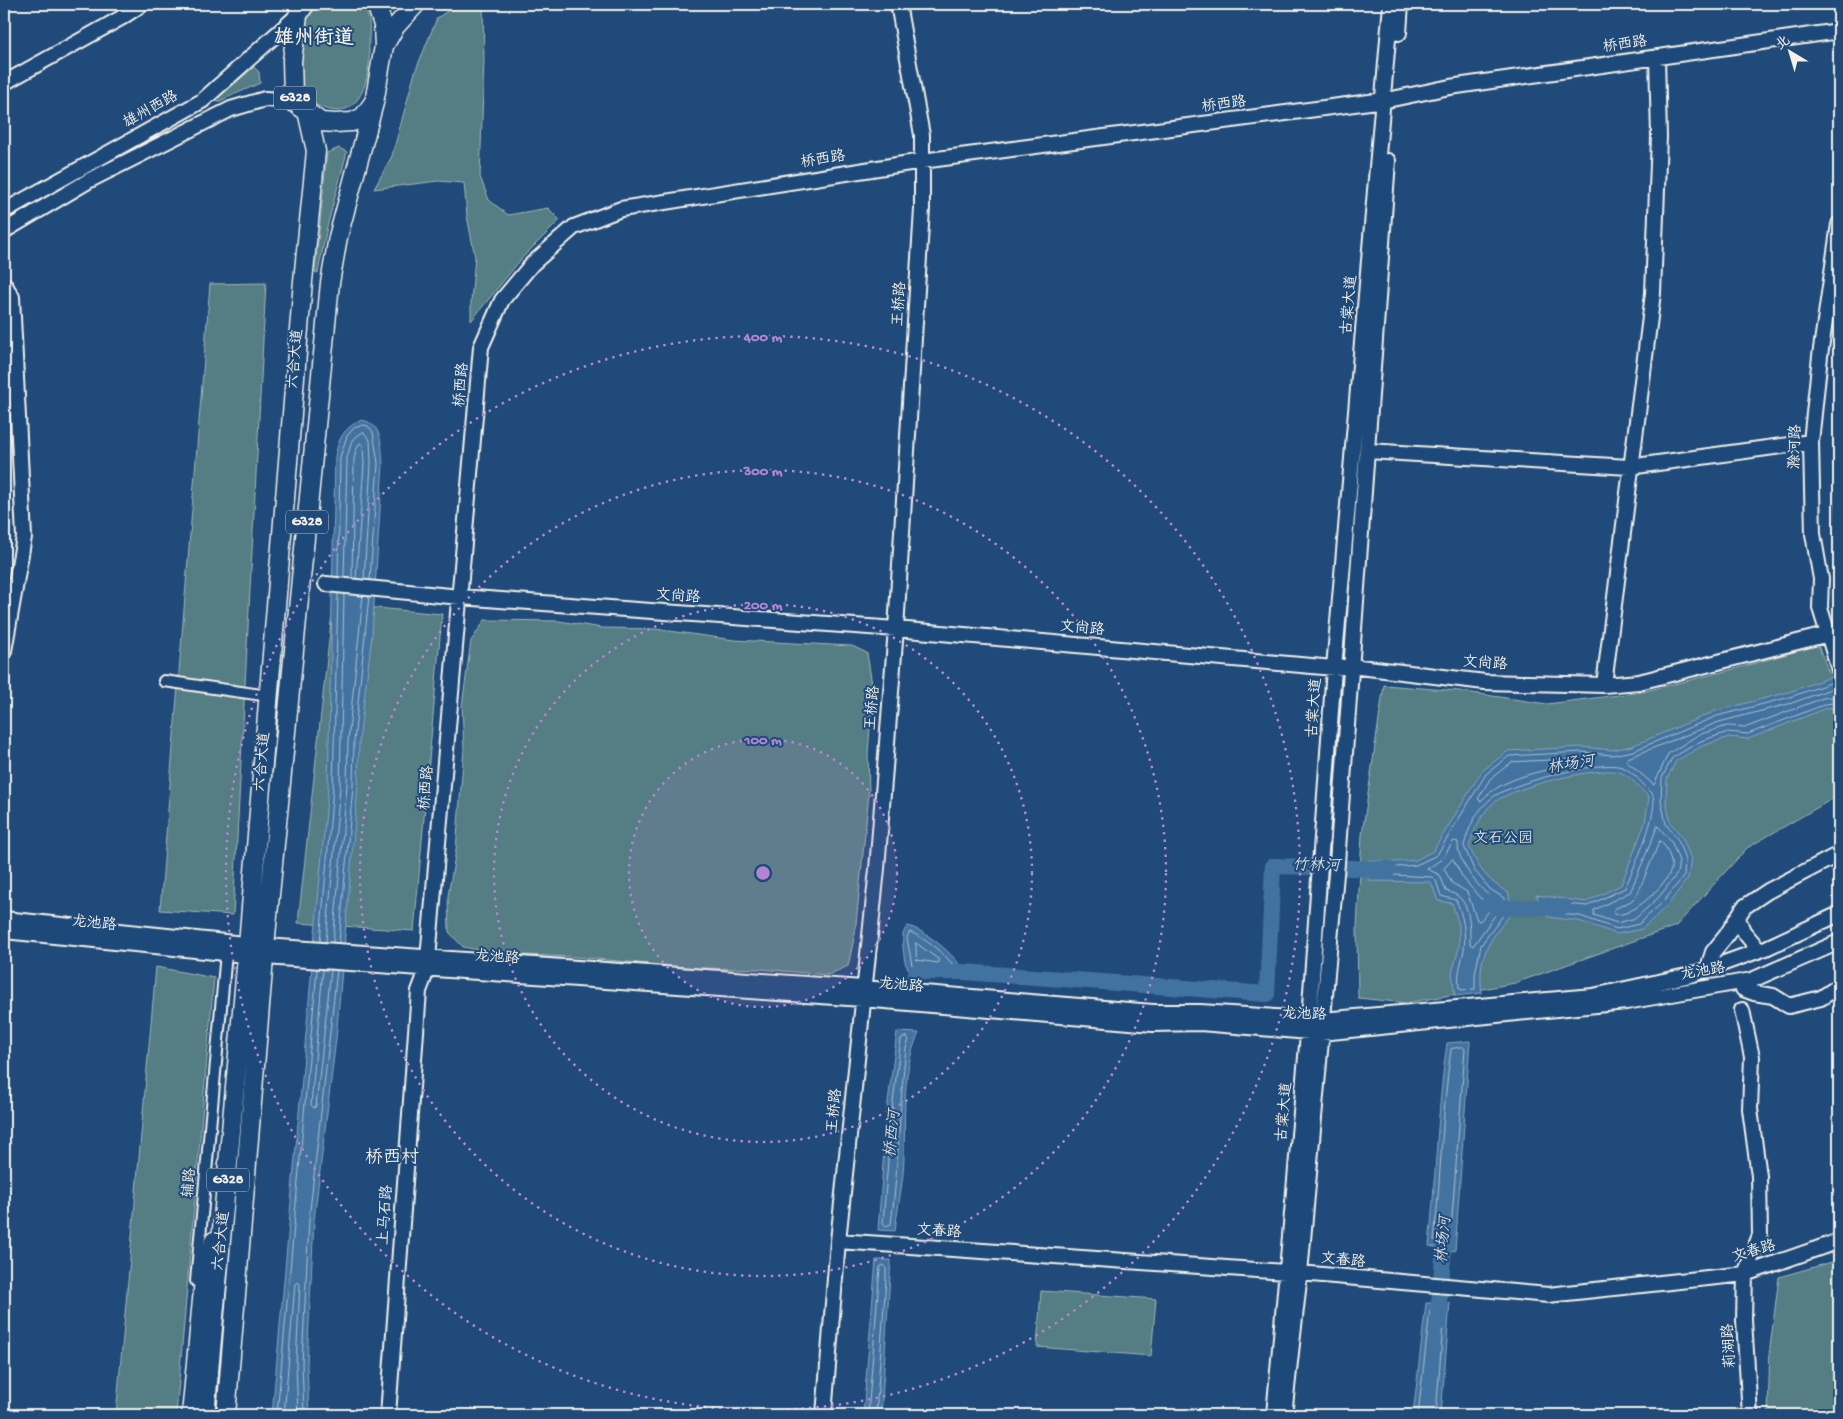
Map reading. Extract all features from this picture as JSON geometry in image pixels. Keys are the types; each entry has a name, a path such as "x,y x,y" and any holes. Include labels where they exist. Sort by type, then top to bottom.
{"highway":[{"name":"G328","path":"301,9 292,61 294,94 303,108 321,122 352,122 363,117 374,103 384,46 383,25 376,4"},
{"name":"G328","path":"384,46 395,26 416,4"},
{"name":"六合大道","path":"205,1415 226,1205 330,283 338,237 374,103"},
{"name":"六合大道","path":"226,1415 256,951 269,696 303,281 316,151 303,108"},
{"path":"191,1415 204,1279 226,1205"}],"street":[{"path":"4,83 142,4"},
{"name":"王桥路","path":"824,1415 838,1242 862,994 877,868 896,629 921,219 922,135 898,4"},
{"name":"古棠大道","path":"1315,1026 1338,863 1368,450 1388,100 1391,4"},
{"name":"古棠大道","path":"1284,1415 1315,1026 1334,668 1388,100 1401,4"},
{"name":"雄州西路","path":"4,211 202,101 301,9"},
{"name":"桥西路","path":"428,964 481,347 502,300 532,264 574,227 621,209 922,161 1388,100 1450,87 1839,30"},
{"path":"1604,685 1629,467 1653,293 1659,137 1657,57"},
{"path":"4,231 90,180 231,109 265,99 281,100 303,108"},
{"name":"滁河路","path":"1839,224 1811,442 1813,534 1821,579 1820,608 1839,669"},
{"path":"4,284 12,297 24,537 4,651"},
{"path":"1368,450 1629,467 1811,442"},
{"name":"文尚路","path":"326,584 460,597 896,629 1334,668 1351,666 1484,682 1604,685 1639,682 1829,634"},
{"path":"164,681 269,696"},
{"path":"1710,961 1712,952 1744,907 1768,891 1839,854"},
{"name":"龙池路","path":"1315,1026 1593,996 1691,975 1839,914"},
{"path":"1738,918 1743,931 1760,946"},
{"name":"龙池路","path":"4,919 256,951 862,994 1143,1023 1315,1026 1626,1002 1752,980 1839,942"},
{"name":"龙池路","path":"4,931 226,954 256,951"},
{"name":"辅路","path":"183,1415 226,954"},
{"name":"上马石路","path":"388,1415 419,991 428,964"},
{"path":"1768,976 1773,996"},
{"path":"1743,989 1773,996 1789,1006 1821,998 1839,986"},
{"name":"莉湖路","path":"1742,1010 1752,1057 1750,1109 1759,1176 1760,1235 1746,1274 1744,1320 1750,1415"},
{"name":"文春路","path":"838,1242 1294,1273 1424,1286 1548,1295 1746,1274 1839,1241"},
{"name":"古棠大道","path":"1274,1415 1294,1273"}],"green space":[{"path":"319,4 360,4 369,20 369,60 366,83 356,102 348,108 338,111 323,108 311,101 307,97 302,81 301,57 304,31 310,15"},
{"path":"458,4 483,4 484,60 480,177 489,200 508,215 548,208 560,220 522,258 471,321 475,257 467,216 464,183 438,181 374,189 392,156 415,72 437,18"},
{"path":"254,67 259,72 260,83 220,101 214,101"},
{"path":"339,148 347,152 327,227 318,273 315,272 327,153"},
{"path":"266,283 233,915 160,910 210,284"},
{"path":"1839,359 1839,540 1835,450"},
{"path":"333,604 442,614 414,931 298,923"},
{"path":"485,620 559,621 602,628 655,629 734,640 852,646 867,653 873,691 868,753 869,793 855,934 848,966 828,975 759,969 693,968 576,957 501,954 463,947 449,932 448,896 456,850 464,749 462,706 471,641"},
{"name":"文石公园","path":"1818,645 1839,698 1839,795 1747,848 1676,926 1515,983 1407,1003 1358,998 1357,928 1362,835 1384,685 1459,691 1547,704 1642,692 1738,668"},
{"path":"156,967 214,978 176,1415 116,1415"},
{"path":"1839,1260 1839,1415 1768,1415 1770,1347 1779,1277"},
{"path":"1041,1291 1156,1299 1151,1356 1037,1347"}],"water":[{"path":"362,420 374,426 380,436 383,464 372,635 359,741 358,786 336,1039 314,1220 307,1364 309,1415 272,1415 328,787 335,457 343,434 351,426"},
{"path":"1839,674 1839,707 1827,708 1748,739 1729,737 1702,746 1676,761 1667,779 1666,800 1670,822 1682,837 1691,859 1688,878 1668,905 1642,929 1617,934 1579,921 1548,917 1536,895 1586,902 1621,885 1645,823 1649,797 1631,779 1619,772 1593,772 1537,784 1506,795 1491,805 1483,815 1469,846 1476,861 1489,879 1509,893 1510,915 1490,942 1486,951 1481,970 1482,993 1455,996 1452,973 1459,948 1459,925 1452,903 1438,901 1431,882 1370,881 1368,860 1395,862 1416,860 1433,851 1482,771 1508,751 1582,747 1612,750 1632,746 1716,711 1789,692"},
{"path":"908,926 915,928 940,944 955,959 964,972 926,975 912,971 907,967 904,958 903,933"},
{"name":"桥西河","path":"897,1032 919,1033 913,1049 906,1084 903,1174 895,1231 878,1230 887,1110"},
{"path":"1470,1041 1455,1251 1429,1246 1441,1093 1447,1043"},
{"path":"876,1260 891,1260 881,1415 863,1415"},
{"path":"1426,1303 1450,1303 1441,1415 1413,1415"}],"waterway":[{"name":"竹林河","path":"915,977 916,972 964,972 1267,994 1273,866 1389,869"},
{"name":"竹林河","path":"1490,902 1497,908 1564,907"},
{"name":"林场河","path":"1437,1324 1446,1226"}],"district":[{"name":"雄州街道","path":"314,39"},
{"name":"桥西村","path":"392,1158"}]}
